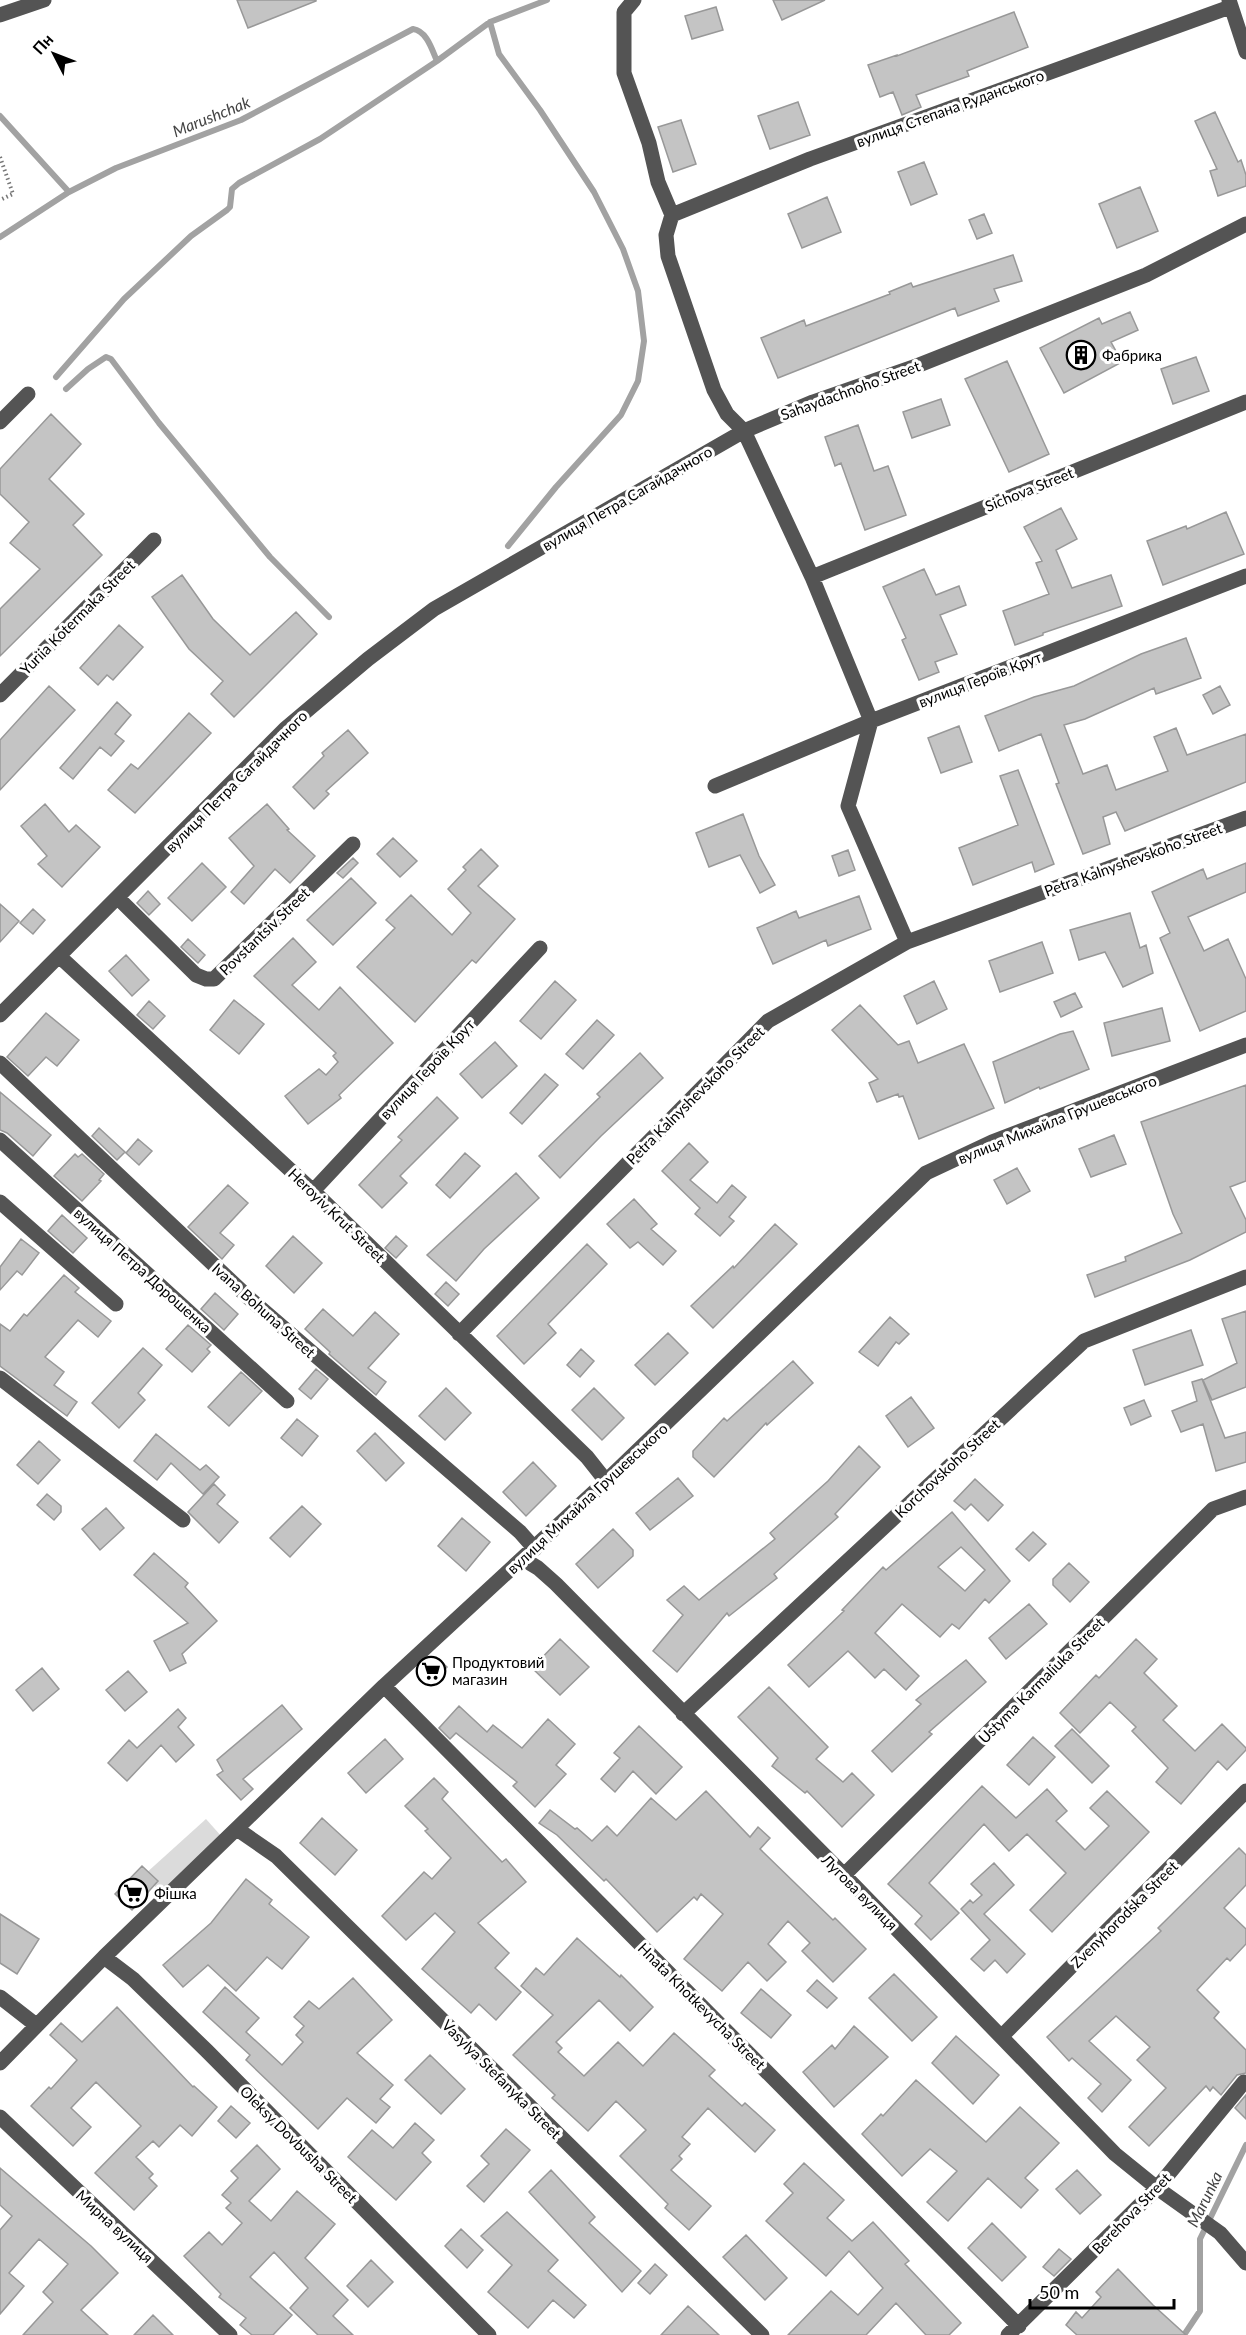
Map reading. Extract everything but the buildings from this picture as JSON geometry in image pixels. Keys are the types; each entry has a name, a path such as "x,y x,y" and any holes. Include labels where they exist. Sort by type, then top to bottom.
{"street":[{"path":"0,15 44,0"},
{"path":"634,0 624,12 624,73 649,143 658,182 672,215 666,235 668,256 714,390 727,414 744,431 812,577 871,721 848,806 907,942"},
{"path":"1229,3 1246,52"},
{"name":"вулиця Степана Руданського","path":"672,215 810,159 1229,3"},
{"name":"Sahaydachnoho Street","path":"744,431 813,402 919,365 1146,275 1246,224"},
{"path":"0,422 28,394"},
{"name":"Sichova Street","path":"812,577 1246,402"},
{"name":"вулиця Петра Сагайдачного","path":"0,1015 285,729 368,659 434,609 744,431"},
{"name":"Yuriia Kotermaka Street","path":"0,695 154,540"},
{"name":"вулиця Героїв Крут","path":"715,786 871,721 1246,576"},
{"name":"Petra Kalnyshevskoho Street","path":"459,1334 768,1021 907,942 1246,818"},
{"name":"Povstantsiv Street","path":"118,898 196,975 214,979 353,844"},
{"name":"вулиця Героїв Крут","path":"313,1191 540,948"},
{"name":"Heroyiv Krut Street","path":"59,956 313,1191 587,1457 606,1481"},
{"name":"вулиця Михайла Грушевського","path":"0,2063 104,1957 384,1686 529,1554 926,1173 992,1142 1246,1045"},
{"name":"Ivana Bohuna Street","path":"0,1063 249,1298 520,1532 529,1554"},
{"name":"вулиця Петра Дорошенка","path":"0,1140 287,1401"},
{"path":"0,1202 116,1304"},
{"name":"Korchovskoho Street","path":"683,1714 1084,1341 1246,1277"},
{"path":"0,1378 183,1521"},
{"name":"Ustyma Karmaliuka Street","path":"844,1875 1213,1509 1246,1497"},
{"name":"Лугова вулиця","path":"529,1554 538,1568 844,1875 1115,2154 1157,2188 1202,2218 1220,2233 1246,2263"},
{"name":"Hnata Khotkevycha Street","path":"384,1686 1013,2331"},
{"name":"Zvenyhorodska Street","path":"1002,2036 1246,1791"},
{"name":"Vasylya Stefanyka Street","path":"237,1829 276,1856 762,2335"},
{"name":"Oleksy Dovbusha Street","path":"104,1957 133,1979 199,2043 489,2335"},
{"path":"0,1997 36,2025"},
{"name":"Berehova Street","path":"1013,2331 1157,2188 1244,2082"},
{"name":"Мирна вулиця","path":"0,2117 230,2335"}],"path":[{"path":"0,157 13,194 0,200"}],"shaded area":[{"path":"206,1819 222,1837 163,1895 144,1875"}],"waterway":[{"name":"Marushchak","path":"56,377 124,299 191,236 230,207 232,189 239,183 320,139 437,61 490,22 547,0"},
{"path":"490,22 499,54 540,110 594,192 623,249 638,291 644,341 638,381 621,415 556,487 508,546"},
{"name":"Marushchak","path":"0,237 69,192 116,168 241,120 413,29 422,33 437,61"},
{"name":"Marushchak","path":"0,116 69,192"},
{"path":"66,389 88,369 106,357 111,359 159,423 270,557 329,617"},
{"name":"Marunka","path":"1184,2335 1200,2311 1200,2239 1246,2145"}],"place":[{"name":"Фабрика","path":"1081,355"},
{"name":"Продуктовий магазин","path":"431,1671"},
{"name":"Фішка","path":"133,1893"}]}
